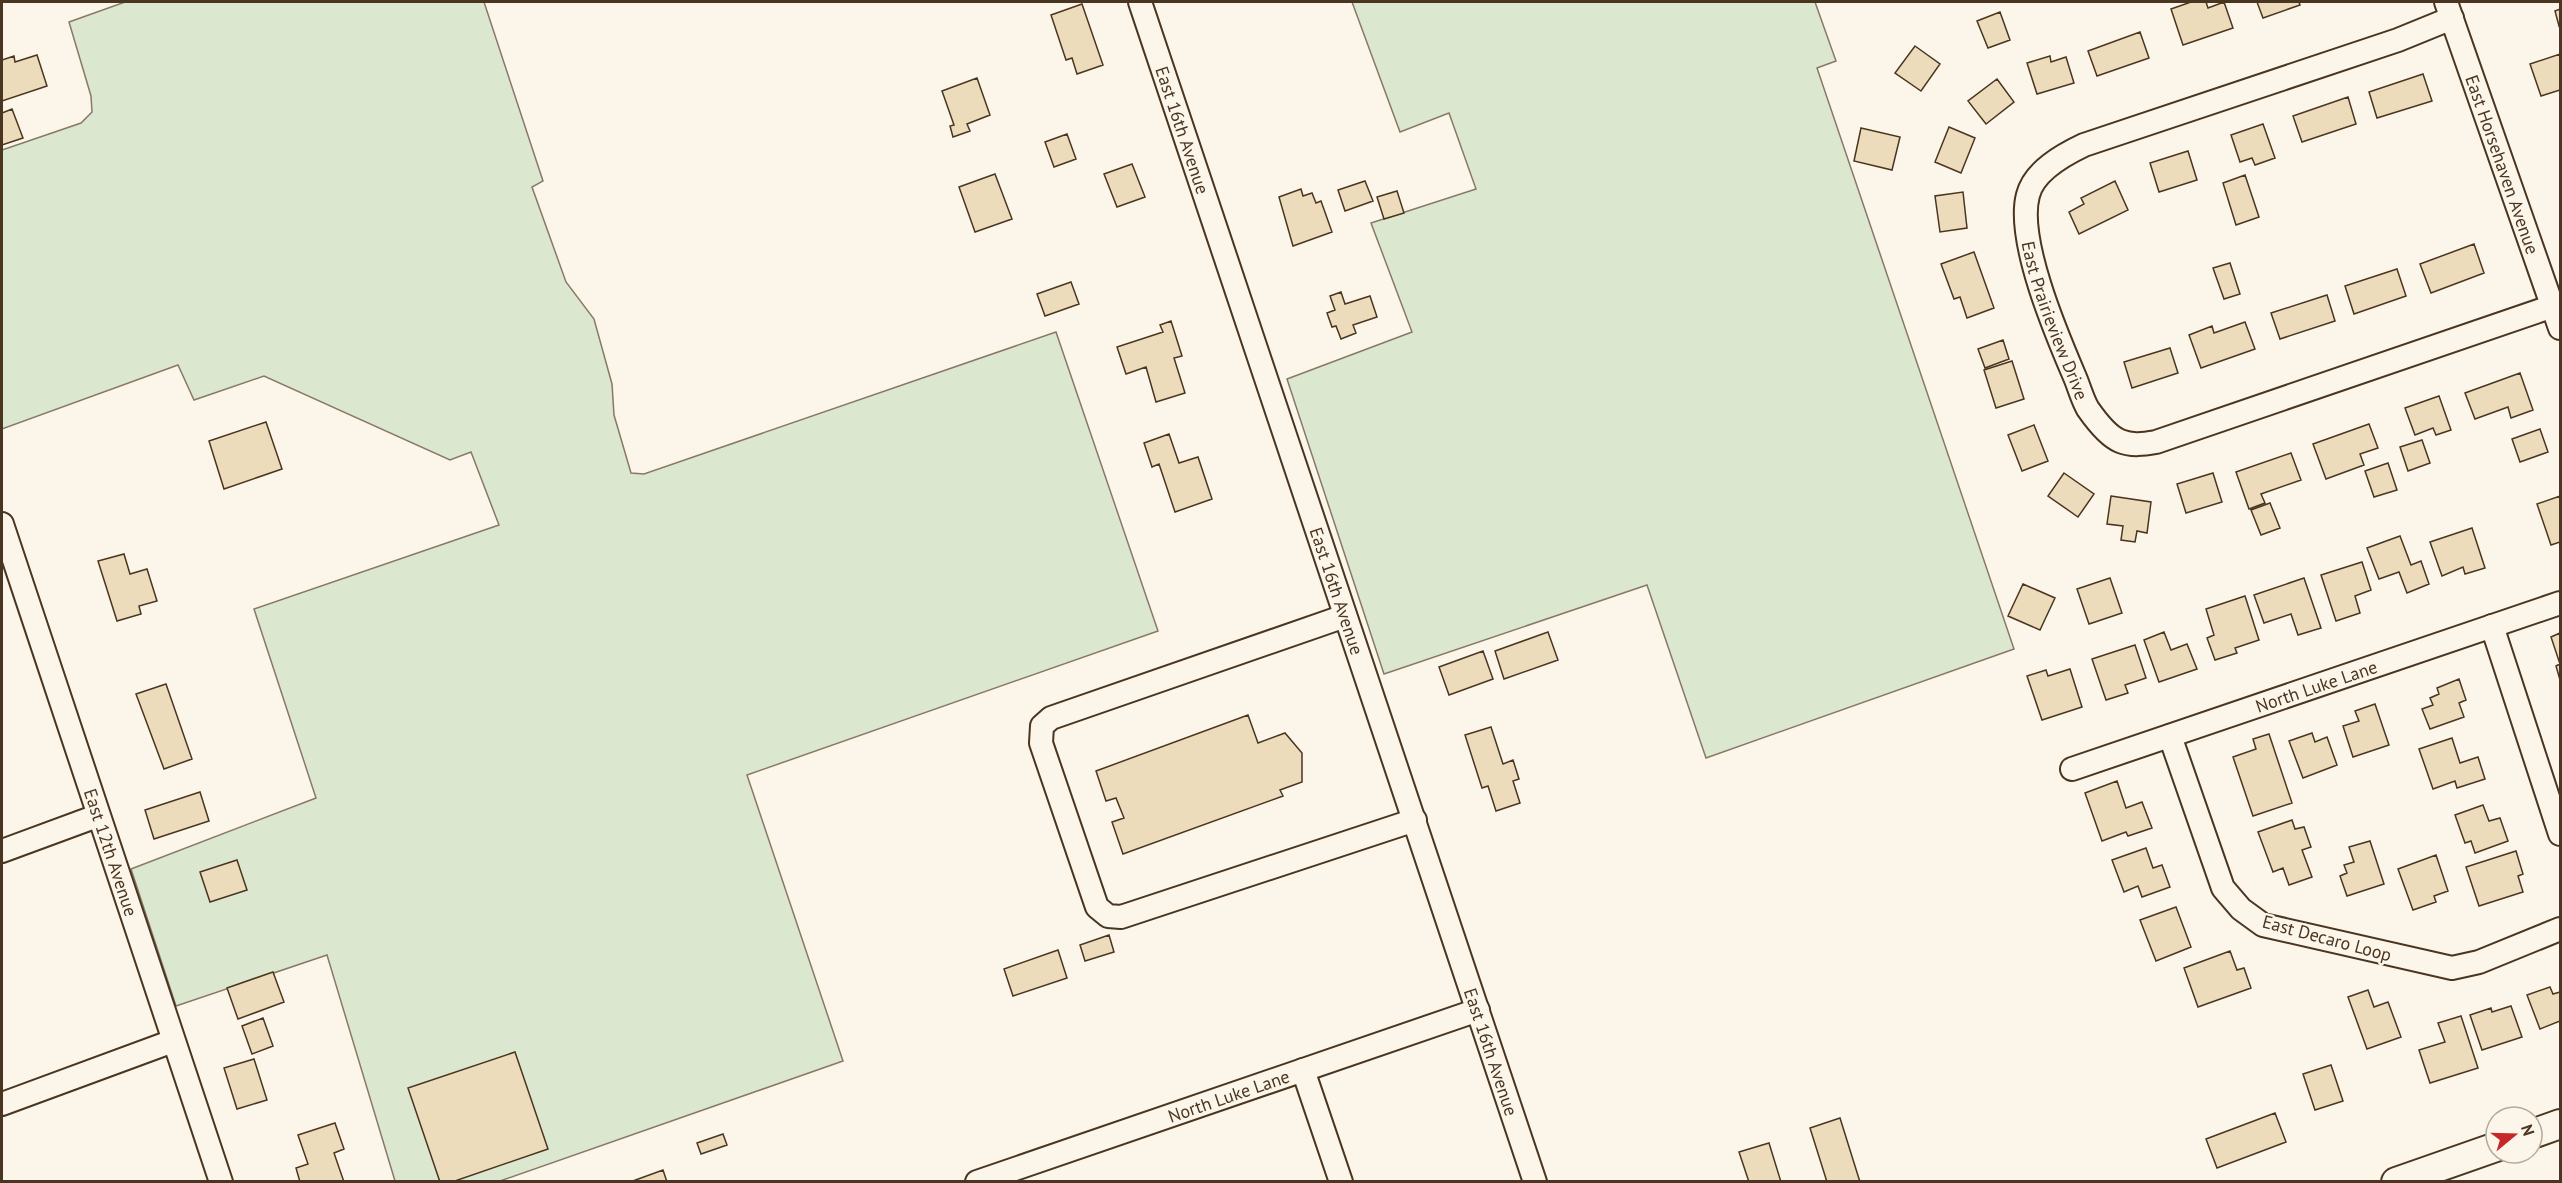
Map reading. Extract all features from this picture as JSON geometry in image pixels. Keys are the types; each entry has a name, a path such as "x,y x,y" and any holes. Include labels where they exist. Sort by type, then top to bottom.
{"main road":[{"path":"2544,1130 2560,1124"},
{"path":"2396,1182 2484,1151"}],"street":[{"name":"East 16th Avenue","path":"1140,2 1535,1182"},
{"name":"East Horsehaven Avenue","path":"2449,10 2560,328"},
{"name":"East Prairieview Drive","path":"2449,10 2398,40 2084,145 2048,167 2028,193 2026,209 2038,279 2062,348 2088,409 2119,441 2137,445 2156,442 2553,306"},
{"name":"East 12th Avenue","path":"2,524 220,1182"},
{"name":"North Luke Lane","path":"2072,769 2560,603"},
{"path":"1346,616 1051,718 1042,726 1041,743 1097,907 1108,916 1121,917 1414,820"},
{"path":"2493,626 2560,834"},
{"name":"East Decaro Loop","path":"2170,736 2223,888 2241,909 2263,925 2452,968 2479,962 2560,929"},
{"path":"2,851 97,816"},
{"name":"North Luke Lane","path":"977,1182 1478,1010"},
{"path":"2,1104 173,1041"},
{"path":"1303,1070 1341,1182"}],"green space":[{"path":"125,2 484,2 543,181 532,187 566,282 594,319 612,384 614,415 631,473 644,474 1056,332 1158,631 747,775 843,1061 500,1181 395,1181 327,955 176,1006 131,869 316,798 254,609 499,525 471,452 450,460 264,376 194,400 178,365 2,429 2,150 81,123 92,112 91,96 69,22"},
{"path":"1352,2 1815,2 1836,61 1817,68 2014,649 1706,758 1647,585 1384,674 1287,379 1412,332 1371,223 1476,189 1449,113 1400,132"}],"building":[{"path":"2191,2 2206,2 2208,8 2224,2 2233,28 2183,45 2171,9"},
{"path":"2257,2 2299,2 2300,5 2263,18"},
{"path":"1082,4 1103,65 1077,74 1072,58 1066,60 1051,15"},
{"path":"2560,9 2560,25 2559,26 2555,11"},
{"path":"2000,12 2010,40 1988,48 1977,21"},
{"path":"2140,32 2149,58 2097,76 2088,51"},
{"path":"1915,46 1940,64 1921,91 1895,73"},
{"path":"2560,54 2560,90 2541,96 2530,64"},
{"path":"37,55 47,86 2,101 2,60 14,56 15,62"},
{"path":"2050,56 2051,62 2066,57 2074,83 2037,94 2027,63"},
{"path":"2423,74 2432,101 2377,118 2369,92"},
{"path":"977,78 990,115 967,124 970,131 953,137 950,126 954,125 942,91"},
{"path":"1997,79 2014,102 1986,124 1968,101"},
{"path":"2348,97 2356,124 2302,142 2293,116"},
{"path":"12,109 23,138 2,145 2,113"},
{"path":"2263,124 2275,158 2255,165 2252,158 2240,162 2231,135"},
{"path":"1949,127 1975,138 1961,173 1935,162"},
{"path":"1861,128 1900,137 1892,170 1854,161"},
{"path":"1067,134 1076,159 1054,167 1045,142"},
{"path":"2188,151 2197,180 2159,192 2150,163"},
{"path":"1132,164 1145,197 1117,207 1104,174"},
{"path":"995,174 1012,219 975,232 959,187"},
{"path":"2245,175 2259,217 2236,225 2223,183"},
{"path":"1365,181 1373,201 1345,211 1338,190"},
{"path":"2115,181 2128,210 2079,234 2069,212 2084,204 2081,198"},
{"path":"1301,189 1303,196 1312,193 1316,203 1321,201 1332,232 1293,246 1279,197"},
{"path":"1397,191 1404,213 1384,219 1377,197"},
{"path":"1963,192 1967,228 1940,232 1935,196"},
{"path":"2474,244 2484,273 2431,293 2420,264"},
{"path":"1974,252 1994,308 1967,318 1960,297 1954,299 1941,264"},
{"path":"2230,263 2240,294 2224,299 2213,268"},
{"path":"2397,269 2406,296 2354,314 2345,286"},
{"path":"1071,282 1079,304 1045,316 1037,294"},
{"path":"1341,292 1345,304 1370,296 1377,317 1353,325 1356,333 1341,339 1336,326 1332,327 1327,313 1335,310 1330,296"},
{"path":"2327,295 2335,321 2280,339 2271,313"},
{"path":"1171,321 1182,356 1174,358 1185,393 1156,402 1146,367 1126,374 1117,347 1163,332 1160,325"},
{"path":"2245,322 2255,349 2201,368 2189,335 2212,326 2214,333"},
{"path":"2003,340 2009,359 1985,368 1978,349"},
{"path":"2170,348 2178,373 2132,388 2124,362"},
{"path":"2012,361 2024,399 1996,408 1984,370"},
{"path":"2520,373 2533,410 2511,418 2508,407 2475,419 2465,393"},
{"path":"2439,396 2451,430 2436,435 2433,428 2415,435 2405,408"},
{"path":"266,422 282,469 224,489 209,441"},
{"path":"2369,424 2378,448 2360,454 2364,465 2326,479 2313,444"},
{"path":"2034,425 2048,461 2022,471 2008,435"},
{"path":"2540,429 2548,452 2520,462 2512,439"},
{"path":"1169,434 1179,463 1198,457 1212,499 1175,512 1159,464 1152,467 1144,443"},
{"path":"2422,440 2430,463 2408,471 2400,447"},
{"path":"2291,453 2301,480 2261,494 2265,503 2249,509 2236,472"},
{"path":"2388,463 2397,490 2374,497 2365,471"},
{"path":"2064,473 2094,494 2078,517 2048,496"},
{"path":"2213,473 2222,502 2186,513 2177,484"},
{"path":"2111,496 2151,502 2147,533 2137,531 2135,542 2121,540 2123,526 2107,524"},
{"path":"2560,496 2560,542 2551,545 2537,504"},
{"path":"2270,503 2280,528 2261,535 2251,510"},
{"path":"2472,528 2485,568 2465,574 2463,567 2442,576 2430,542"},
{"path":"2400,536 2411,565 2421,561 2429,584 2407,593 2399,572 2379,579 2367,548"},
{"path":"124,554 130,574 147,569 157,601 139,606 141,614 117,621 98,561"},
{"path":"2362,562 2371,590 2355,596 2360,613 2336,621 2321,575"},
{"path":"2110,578 2122,613 2089,624 2077,589"},
{"path":"2304,578 2321,628 2298,635 2291,614 2264,623 2254,595"},
{"path":"2023,584 2055,598 2040,630 2008,616"},
{"path":"2245,596 2259,640 2235,648 2237,653 2215,660 2207,638 2214,635 2206,609"},
{"path":"1548,632 1558,660 1504,679 1495,651"},
{"path":"2164,632 2171,650 2187,644 2197,669 2159,682 2144,640"},
{"path":"2560,633 2560,664 2551,637"},
{"path":"2135,645 2146,678 2125,685 2128,693 2106,700 2092,659"},
{"path":"1483,651 1493,679 1449,695 1439,667"},
{"path":"2560,664 2560,680 2556,666"},
{"path":"2070,669 2082,707 2042,720 2027,676 2046,670 2048,676"},
{"path":"2459,679 2466,700 2459,703 2464,717 2430,729 2422,709 2433,705 2430,698 2439,694 2437,688"},
{"path":"166,684 192,759 164,769 136,694"},
{"path":"2375,704 2389,745 2353,757 2343,726 2359,721 2355,711"},
{"path":"1248,715 1258,743 1285,733 1302,753 1302,782 1280,790 1283,796 1123,854 1112,822 1124,818 1116,798 1106,801 1096,771"},
{"path":"1491,727 1503,764 1513,760 1519,779 1513,781 1520,803 1496,811 1488,786 1482,788 1465,735"},
{"path":"2312,733 2315,742 2327,737 2337,765 2303,778 2289,741"},
{"path":"2269,734 2292,803 2253,816 2233,757 2256,749 2253,739"},
{"path":"2452,738 2460,763 2478,757 2485,779 2457,788 2455,781 2433,789 2419,749"},
{"path":"2117,781 2126,808 2142,802 2152,828 2128,836 2126,832 2102,841 2085,793"},
{"path":"200,792 209,821 154,839 145,810"},
{"path":"2483,805 2489,821 2500,818 2508,841 2475,853 2471,841 2465,843 2455,815"},
{"path":"2292,820 2295,829 2304,827 2311,847 2302,850 2312,877 2289,885 2283,868 2273,872 2258,832"},
{"path":"2370,841 2384,884 2347,896 2340,876 2347,873 2344,865 2354,862 2349,847"},
{"path":"2146,848 2153,868 2162,865 2170,887 2142,897 2138,886 2124,892 2112,860"},
{"path":"2516,851 2523,874 2518,876 2523,892 2479,906 2466,867"},
{"path":"2436,855 2448,891 2434,896 2436,902 2413,910 2398,869"},
{"path":"237,860 247,890 210,902 200,872"},
{"path":"2176,907 2191,947 2156,961 2140,920"},
{"path":"1109,935 1114,952 1085,961 1080,945"},
{"path":"1058,950 1067,978 1013,996 1004,969"},
{"path":"2230,951 2237,970 2244,968 2251,988 2198,1007 2184,968"},
{"path":"273,972 284,1002 238,1019 227,988"},
{"path":"2550,987 2553,994 2560,992 2560,1021 2540,1029 2527,995"},
{"path":"2368,990 2374,1007 2388,1002 2401,1037 2367,1049 2348,997"},
{"path":"2511,1006 2522,1037 2482,1050 2470,1015 2491,1008 2492,1012"},
{"path":"2461,1016 2478,1068 2430,1083 2419,1050 2445,1042 2438,1023"},
{"path":"263,1018 273,1046 252,1054 242,1026"},
{"path":"515,1052 548,1149 452,1182 440,1182 408,1088"},
{"path":"254,1059 267,1100 237,1109 224,1068"},
{"path":"2331,1065 2343,1101 2315,1110 2303,1074"},
{"path":"2275,1113 2286,1142 2217,1168 2206,1139"},
{"path":"1840,1118 1860,1182 1827,1182 1810,1128"},
{"path":"335,1123 344,1149 334,1153 344,1182 300,1182 296,1168 308,1164 298,1135"},
{"path":"723,1134 727,1145 701,1154 697,1143"},
{"path":"1769,1143 1781,1182 1749,1182 1739,1152"},
{"path":"663,1170 667,1182 630,1182"}]}
